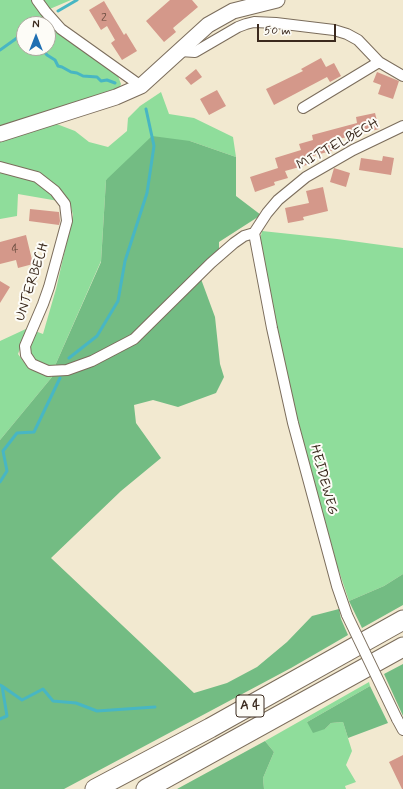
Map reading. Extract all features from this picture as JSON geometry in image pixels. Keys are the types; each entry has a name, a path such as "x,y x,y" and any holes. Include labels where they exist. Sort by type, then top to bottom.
{"highway":[{"name":"A 4","path":"95,789 210,728 403,620"},
{"name":"A 4","path":"146,789 403,648"}],"street":[{"path":"37,0 61,29 141,86"},
{"path":"0,134 116,97 141,86 208,25 233,11 277,0"},
{"path":"180,51 195,52 238,27 246,24 254,22 276,23 334,30 347,34 358,40 379,62 403,76"},
{"path":"303,108 379,62"},
{"name":"MITTELBECH","path":"256,230 278,200 306,177 353,150 403,126"},
{"name":"UNTERBECH","path":"0,167 37,176 55,191 65,204 67,221 49,287 25,346 26,355 32,364 48,371 68,370 134,339 211,263 234,243 256,230"},
{"name":"HEIDEWEG","path":"256,230 272,328 292,423 337,586 347,615 403,730"}],"green space":[{"path":"0,0 71,0 45,11 47,16 16,16 16,56 56,56 56,31 118,76 121,84 119,89 0,128"},
{"path":"161,92 169,114 194,118 233,137 236,157 190,141 106,180 101,261 54,368 37,362 31,356 29,348 35,331 43,334 56,289 73,215 70,203 18,194 17,216 0,219 0,142 54,123 75,131 89,142 108,147 127,131 128,118 140,106"},
{"path":"152,136 190,141 236,157 236,196 261,215 219,242 219,261 201,279 215,317 220,364 224,377 216,393 178,407 153,400 134,405 136,423 161,458 121,491 51,558 194,693 227,683 257,667 287,642 312,616 339,609 341,619 348,635 291,668 64,789 0,789 0,440 52,377 54,368 101,262 106,180"},
{"path":"262,231 403,248 403,574 384,586 349,601 337,565 286,377 260,240"},
{"path":"28,328 18,354 29,369 52,377 0,440 0,341"},
{"path":"403,574 403,605 362,628 349,601 384,586"},
{"path":"403,664 403,716 384,674"},
{"path":"369,682 370,686 307,722 325,729 331,723 343,722 352,751 346,765 356,782 345,786 346,789 264,789 263,778 274,752 265,741"},
{"path":"370,686 388,723 348,738 343,722 331,723 325,729 313,733 307,722"},
{"path":"265,741 274,752 263,778 264,789 177,789"}],"building":[{"path":"170,0 192,0 198,7 173,28 176,32 164,42 146,21"},
{"path":"104,1 124,35 126,33 137,51 122,60 111,43 115,40 107,26 101,30 89,10"},
{"path":"321,58 326,67 334,63 341,76 330,82 327,77 274,105 266,89 303,71 301,69"},
{"path":"196,69 202,77 191,85 185,78"},
{"path":"377,72 399,81 393,99 378,94 381,85 373,82"},
{"path":"217,90 226,106 209,115 200,99"},
{"path":"375,113 379,129 335,140 338,149 302,159 314,163 285,171 288,178 274,182 275,185 255,192 250,177 278,168 275,158 301,150 299,144 313,140 312,135 357,123 356,117"},
{"path":"383,156 394,158 391,175 359,170 361,158 382,161"},
{"path":"334,168 350,173 346,187 330,182"},
{"path":"323,187 328,211 303,217 304,220 288,223 285,208 309,203 306,191"},
{"path":"30,209 59,212 59,225 29,221"},
{"path":"26,235 33,264 18,268 16,260 0,264 0,242"},
{"path":"0,281 10,287 0,303"},
{"path":"403,755 403,789 402,789 389,762"}],"waterway":[{"path":"58,11 77,0"},
{"path":"0,50 16,39"},
{"path":"49,56 55,60 58,66 71,72 83,76 97,77 101,81 107,80 115,83"},
{"path":"69,358 97,336 118,301 125,261 147,193 154,146 146,109"},
{"path":"0,482 7,471 3,451 17,433 34,432 60,378"},
{"path":"0,685 2,686 7,716 0,719"},
{"path":"2,686 22,700 43,689 53,701 76,703 97,711 155,707"}]}
